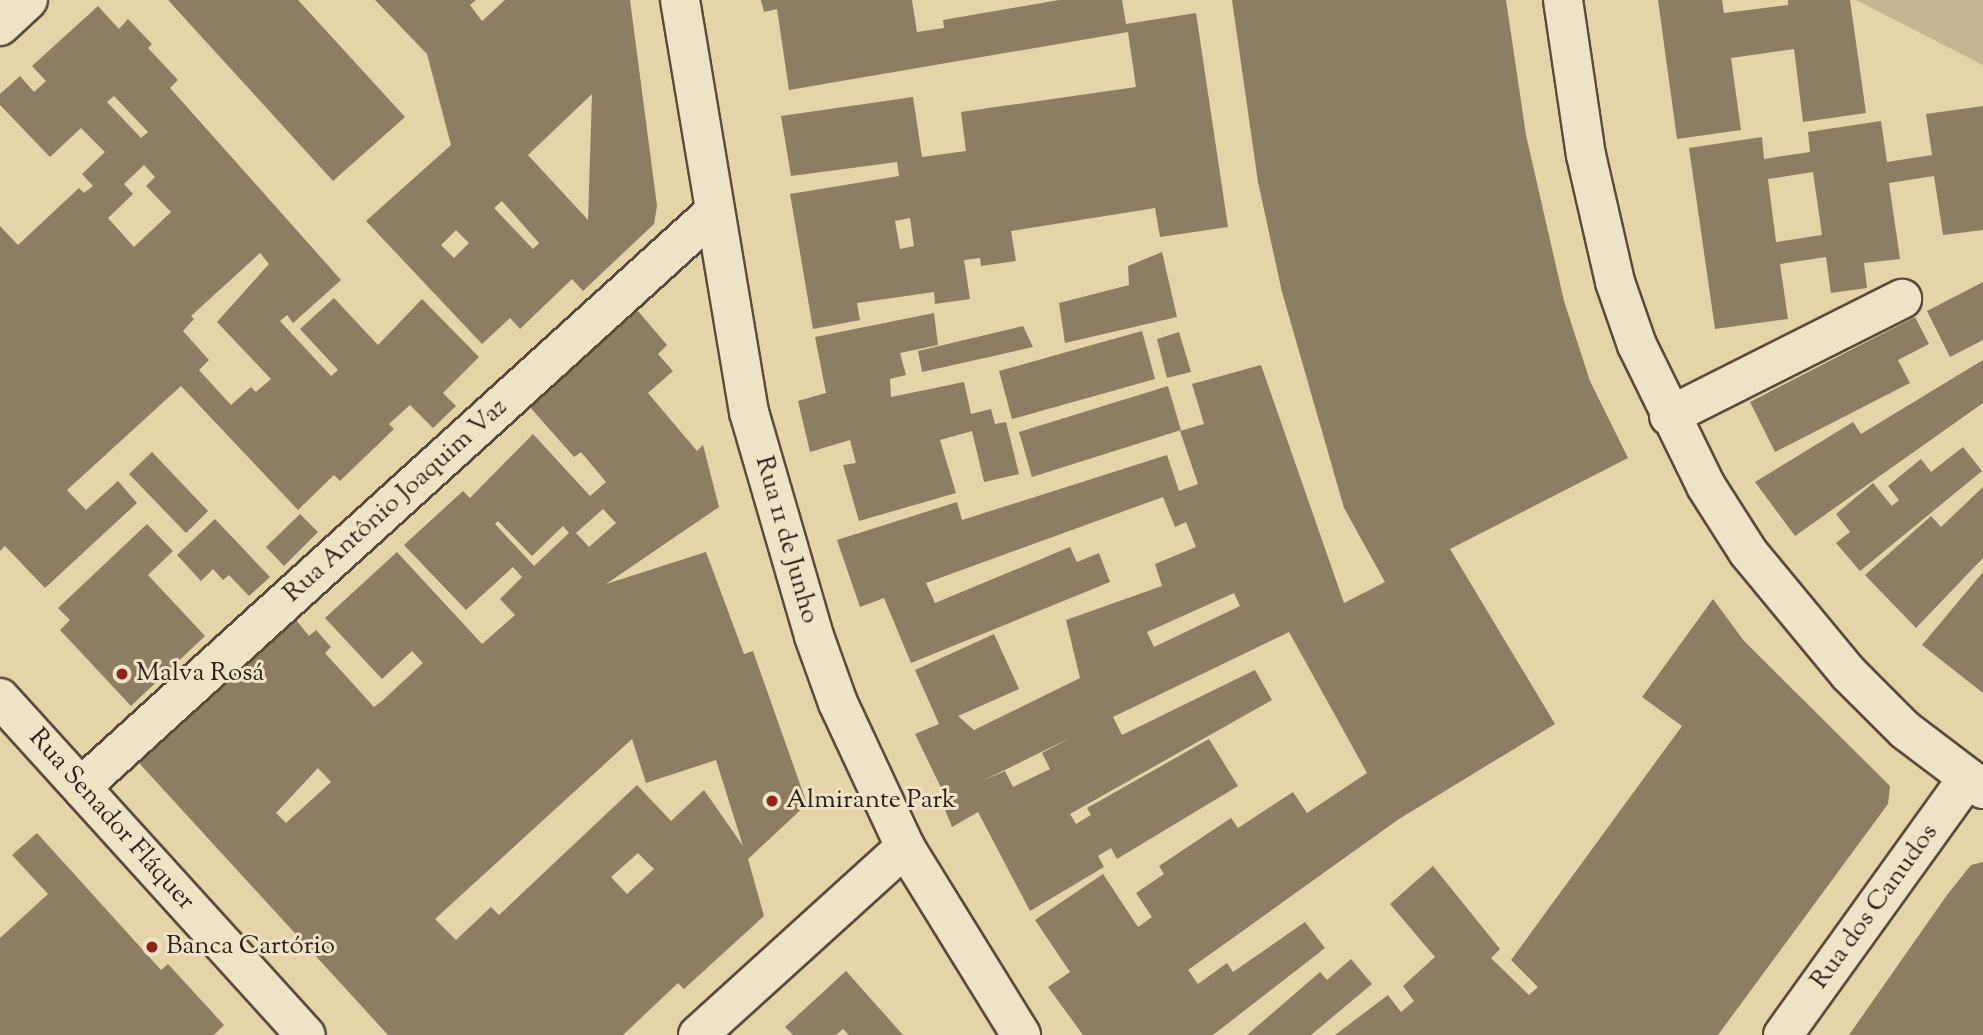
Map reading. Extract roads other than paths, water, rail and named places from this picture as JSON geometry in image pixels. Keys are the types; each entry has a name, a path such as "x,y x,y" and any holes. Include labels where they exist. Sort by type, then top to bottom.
{"street":[{"path":"0,26 28,0"},
{"name":"Rua 11 de Junho","path":"680,0 712,214 749,412 791,563 838,703 905,847 1021,1035"},
{"path":"1563,0 1586,155 1615,282 1669,416 1741,541 1796,615 1905,730 1975,784"},
{"name":"Rua Antônio Joaquim Vaz","path":"81,787 712,214"},
{"path":"1669,416 1902,299"},
{"name":"Rua Senador Fláquer","path":"0,698 306,1035"},
{"name":"Rua dos Canudos","path":"1783,1035 1975,784"},
{"path":"698,1035 905,847"}],"place":[{"name":"Malva Rosá","path":"122,674"},
{"name":"Almirante Park","path":"772,801"},
{"name":"Banca Cartório","path":"152,947"}]}
